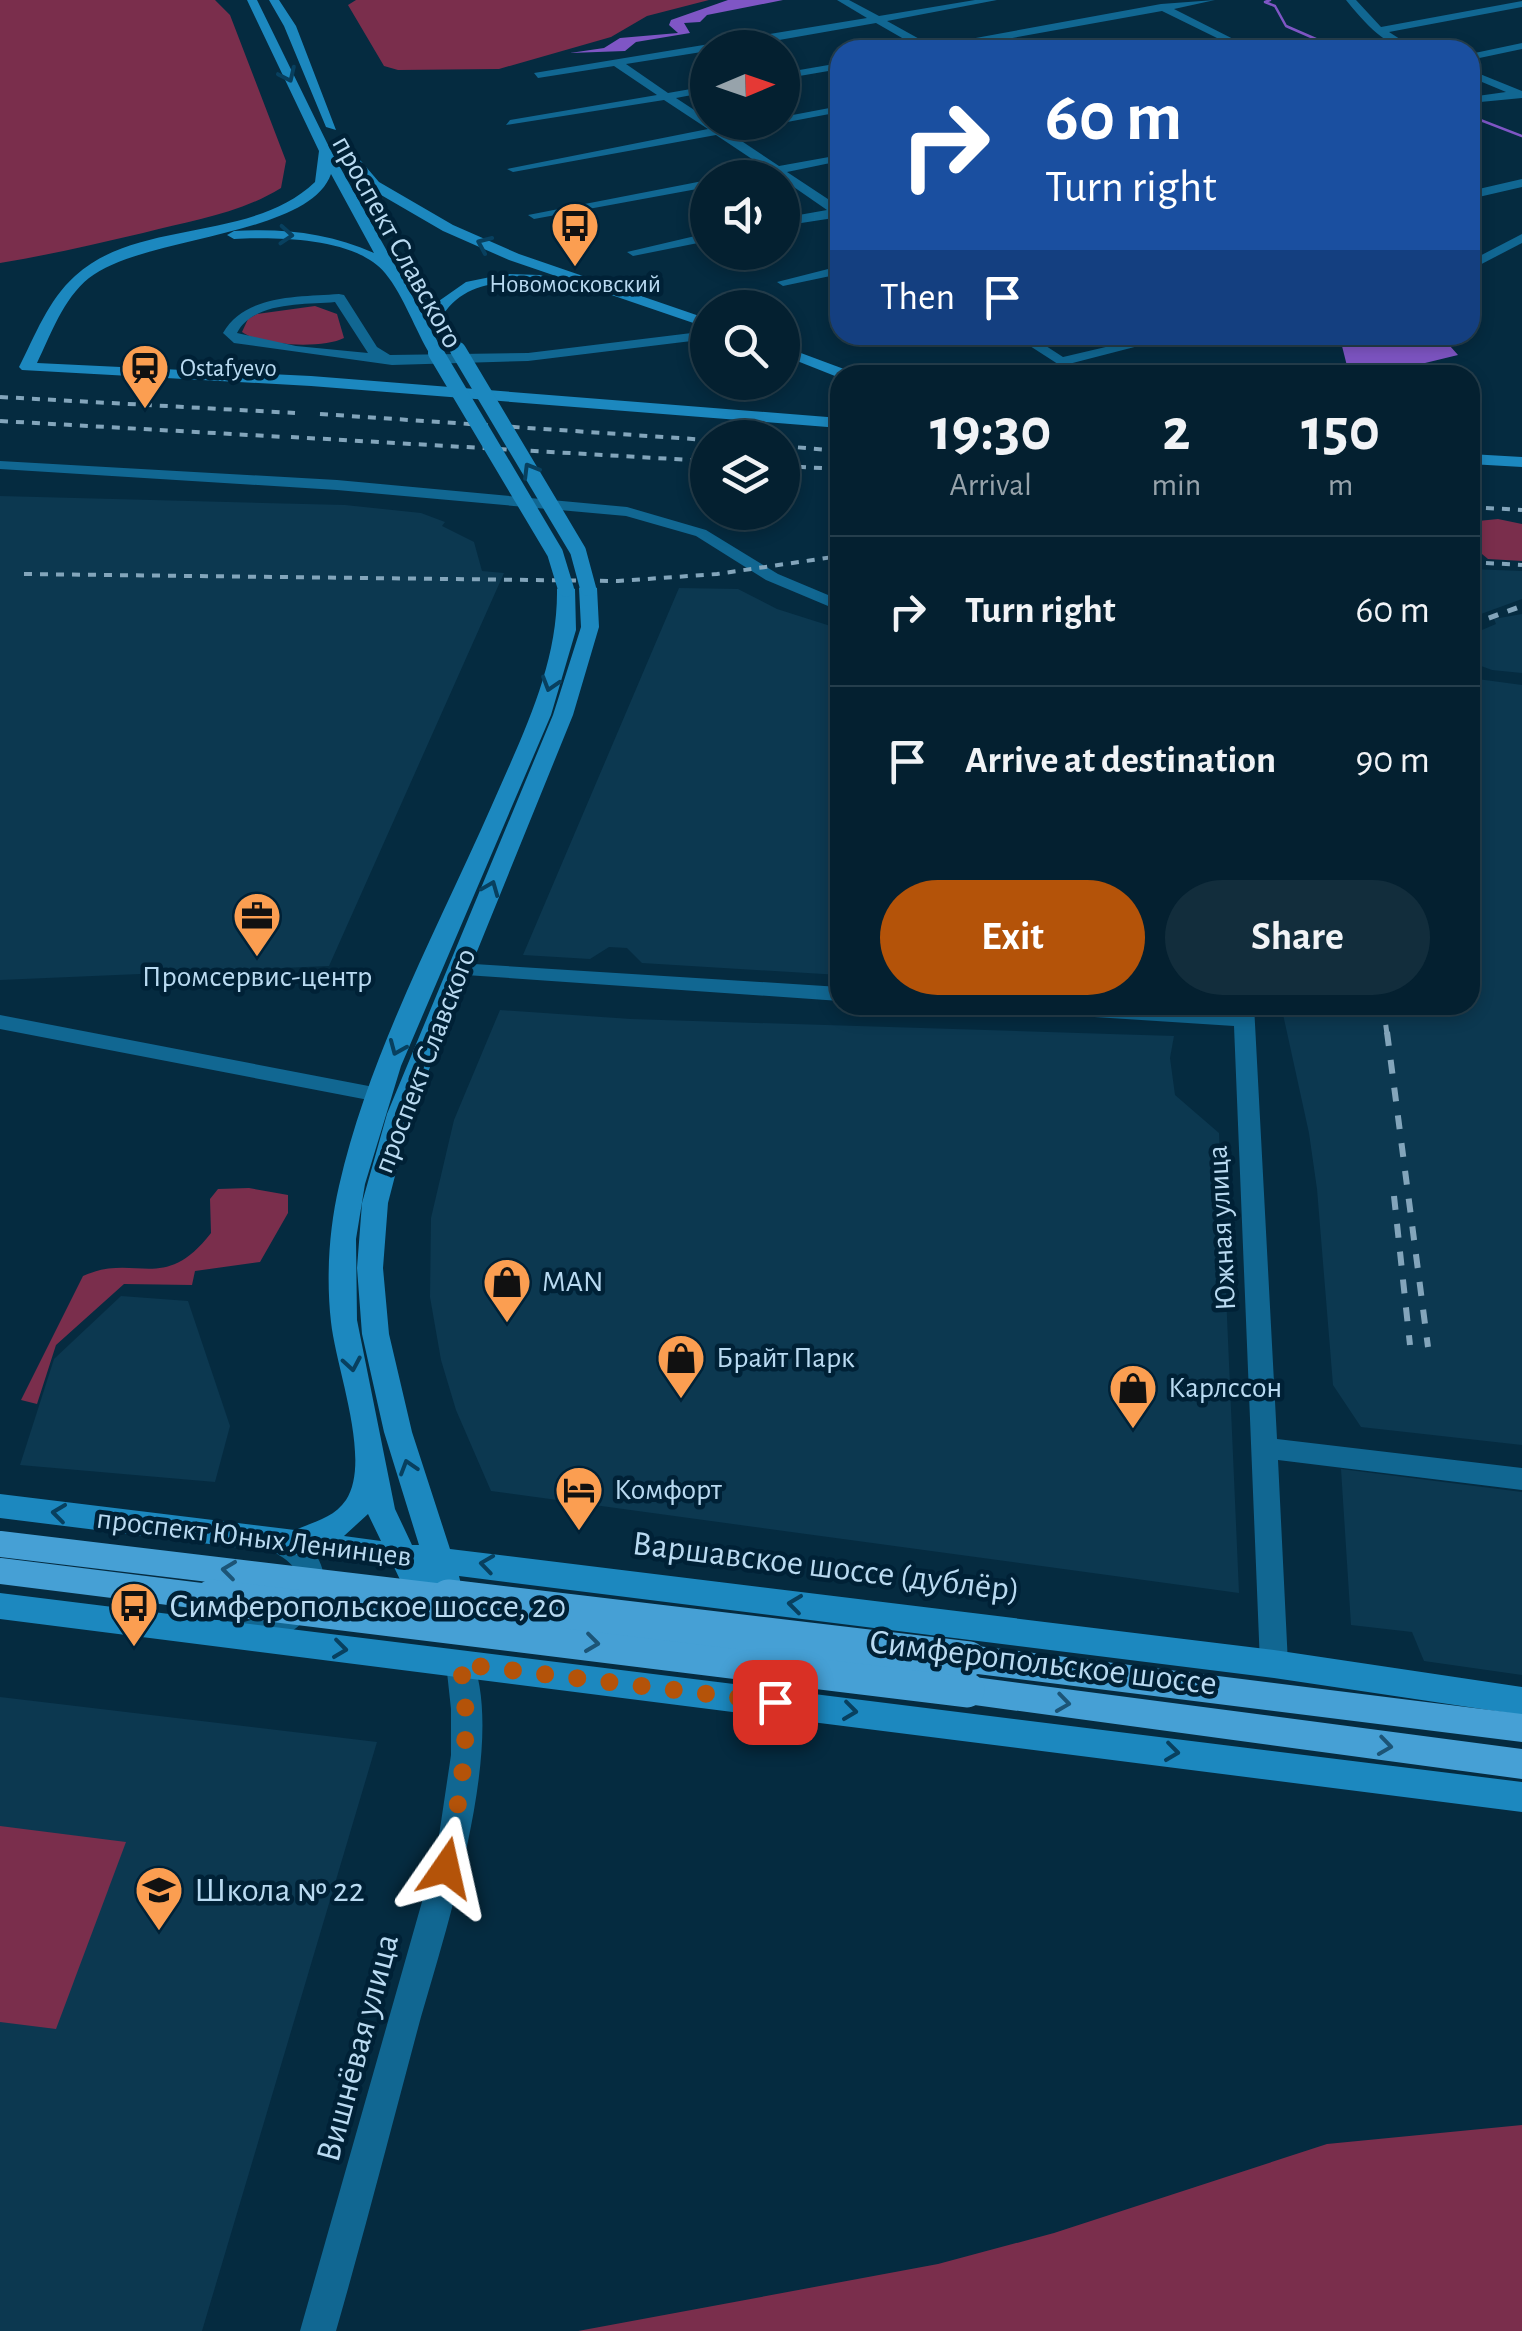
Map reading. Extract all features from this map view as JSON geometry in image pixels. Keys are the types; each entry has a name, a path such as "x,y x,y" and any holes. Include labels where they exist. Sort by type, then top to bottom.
{"main road":[{"name":"проспект Славского","path":"252,0 325,150 436,353 577,589 590,627 563,715 398,1114 378,1182 371,1234 371,1315 388,1400 423,1516 441,1558 460,1664"},
{"name":"проспект Славского","path":"274,0 290,26 320,104 371,199"},
{"path":"344,149 374,184 404,206 448,228 514,257 690,318"},
{"path":"325,150 326,175 306,198 234,225 154,244 96,267 72,286 27,367 386,386 830,421"},
{"path":"154,244 226,235 289,234 349,246 392,271"},
{"path":"435,316 440,304 468,286 526,278 572,285 690,327"},
{"name":"проспект Славского","path":"417,283 578,551 577,589 541,715 379,1095 352,1184 343,1240 344,1320 380,1509 460,1664"},
{"path":"800,357 830,368"},
{"path":"800,365 830,375"},
{"path":"1480,460 1522,462"},
{"path":"282,1539 327,1533 350,1520 366,1494 371,1458"},
{"name":"Варшавское шоссе (дублёр)","path":"0,1506 1274,1664 1522,1701"},
{"name":"проспект Юных Ленинцев","path":"0,1544 497,1616"},
{"path":"0,1570 497,1616"},
{"path":"0,1606 1522,1797"},
{"name":"Симферопольское шоссе","path":"497,1616 968,1674 1522,1728"},
{"name":"Симферопольское шоссе","path":"968,1674 1522,1764"}],"street":[{"path":"842,0 913,40"},
{"path":"800,33 992,0"},
{"path":"1144,0 1229,39"},
{"path":"985,40 1210,0"},
{"path":"1351,0 1374,27 1397,40"},
{"path":"1382,30 1522,4"},
{"path":"1224,40 1229,39"},
{"path":"1480,55 1522,46"},
{"path":"538,75 690,51"},
{"path":"618,64 690,113"},
{"path":"800,73 830,68"},
{"path":"1480,77 1521,94"},
{"path":"510,123 690,92"},
{"path":"1480,99 1521,94"},
{"path":"800,117 830,111"},
{"path":"512,169 690,136"},
{"path":"732,140 762,160"},
{"path":"800,166 830,160"},
{"path":"1480,194 1522,183"},
{"path":"534,215 690,186"},
{"path":"800,186 830,206"},
{"path":"800,219 830,214"},
{"path":"1480,261 1522,238"},
{"path":"633,252 690,241"},
{"path":"783,282 830,272"},
{"path":"392,361 372,350 339,298 264,307 251,311 232,326 234,339 392,361 504,362 690,338"},
{"path":"667,342 677,334 678,322"},
{"path":"294,350 336,346 345,342 357,326"},
{"path":"1035,345 1061,362 1132,345"},
{"path":"0,465 338,485 628,512 702,534 772,577 830,602"},
{"path":"458,969 830,993"},
{"name":"Южная улица","path":"1244,1015 1274,1664"},
{"path":"0,1022 379,1095"},
{"path":"1264,1448 1522,1479"},
{"path":"234,1636 266,1630 290,1618 304,1602 312,1582 310,1564 282,1539"},
{"path":"580,1676 567,1674 546,1660 539,1649 535,1626 544,1604 563,1587 602,1580"},
{"name":"Вишнёвая улица","path":"318,2331 446,1868 462,1786 466,1732 466,1693 460,1664"}],"shaded area":[{"path":"0,0 215,0 230,15 286,161 281,188 214,216 0,263"},
{"path":"356,0 709,0 647,16 611,37 499,69 398,70 384,66 348,5"},
{"path":"728,0 783,0 707,15 700,22 684,23 690,33 636,42 625,51 570,53 604,48 620,38 678,33 669,25 671,20"},
{"path":"315,306 337,314 344,338 322,344 292,344 242,332 248,319 257,314"},
{"path":"1342,345 1450,345 1458,355 1417,365 1347,365"},
{"path":"0,496 345,505 421,513 445,522 442,526 474,542 482,571 504,573 329,966 0,980"},
{"path":"1498,519 1522,524 1522,561 1488,559 1480,552 1480,521"},
{"path":"1480,569 1522,571 1522,599 1480,614"},
{"path":"679,588 738,589 777,609 830,626 830,974 642,963 627,948 609,947 590,959 523,955"},
{"path":"1522,614 1522,673 1480,666 1480,631 1496,624 1494,619"},
{"path":"1480,679 1522,685 1522,1445 1361,1427 1333,1385 1309,1133 1283,1015 1480,1015"},
{"path":"500,1010 631,1019 1174,1036 1170,1058 1175,1095 1219,1133 1239,1593 491,1491 456,1410 441,1360 430,1297 431,1218 454,1120"},
{"path":"249,1188 288,1195 288,1213 260,1262 195,1271 192,1285 124,1284 56,1345 37,1404 21,1400 83,1276 119,1268 163,1268 178,1262 194,1252 211,1233 210,1199 218,1189"},
{"path":"121,1296 188,1301 230,1426 215,1482 20,1465 54,1359"},
{"path":"1341,1469 1522,1492 1522,1675 1424,1661 1412,1632 1351,1625"},
{"name":"Школа № 22","path":"0,1697 377,1742 202,2331 0,2331"},
{"path":"0,1826 126,1842 56,2029 0,2022"},
{"path":"1522,2125 1522,2331 578,2331 938,2264 1054,2233 1327,2144"}],"waterway":[{"path":"1270,0 1265,2 1275,6 1286,26 1318,40"},
{"path":"1480,120 1522,136"}],"railway":[{"path":"0,397 295,413"},
{"path":"320,414 690,439"},
{"path":"0,421 285,437"},
{"path":"291,437 690,460"},
{"path":"800,448 830,450"},
{"path":"800,467 830,468"},
{"path":"1480,508 1522,510"},
{"path":"24,574 618,581 717,574 830,557"},
{"path":"1480,563 1522,565"},
{"path":"1480,621 1522,606"},
{"path":"1384,1015 1387,1034"},
{"path":"1387,1032 1428,1347"},
{"path":"1394,1196 1410,1345"}],"place":[{"name":"Новомосковский","path":"575,268"},
{"name":"Ostafyevo","path":"145,410"},
{"name":"Промсервис-центр","path":"257,958"},
{"name":"MAN","path":"507,1324"},
{"name":"Брайт Парк","path":"681,1400"},
{"name":"Карлссон","path":"1133,1430"},
{"name":"Комфорт","path":"579,1532"},
{"name":"Симферопольское шоссе, 20","path":"134,1648"},
{"name":"Школа № 22","path":"159,1932"}],"route":[{"path":"446,1868 462,1786 466,1732 466,1693 460,1664 775,1702"}]}
